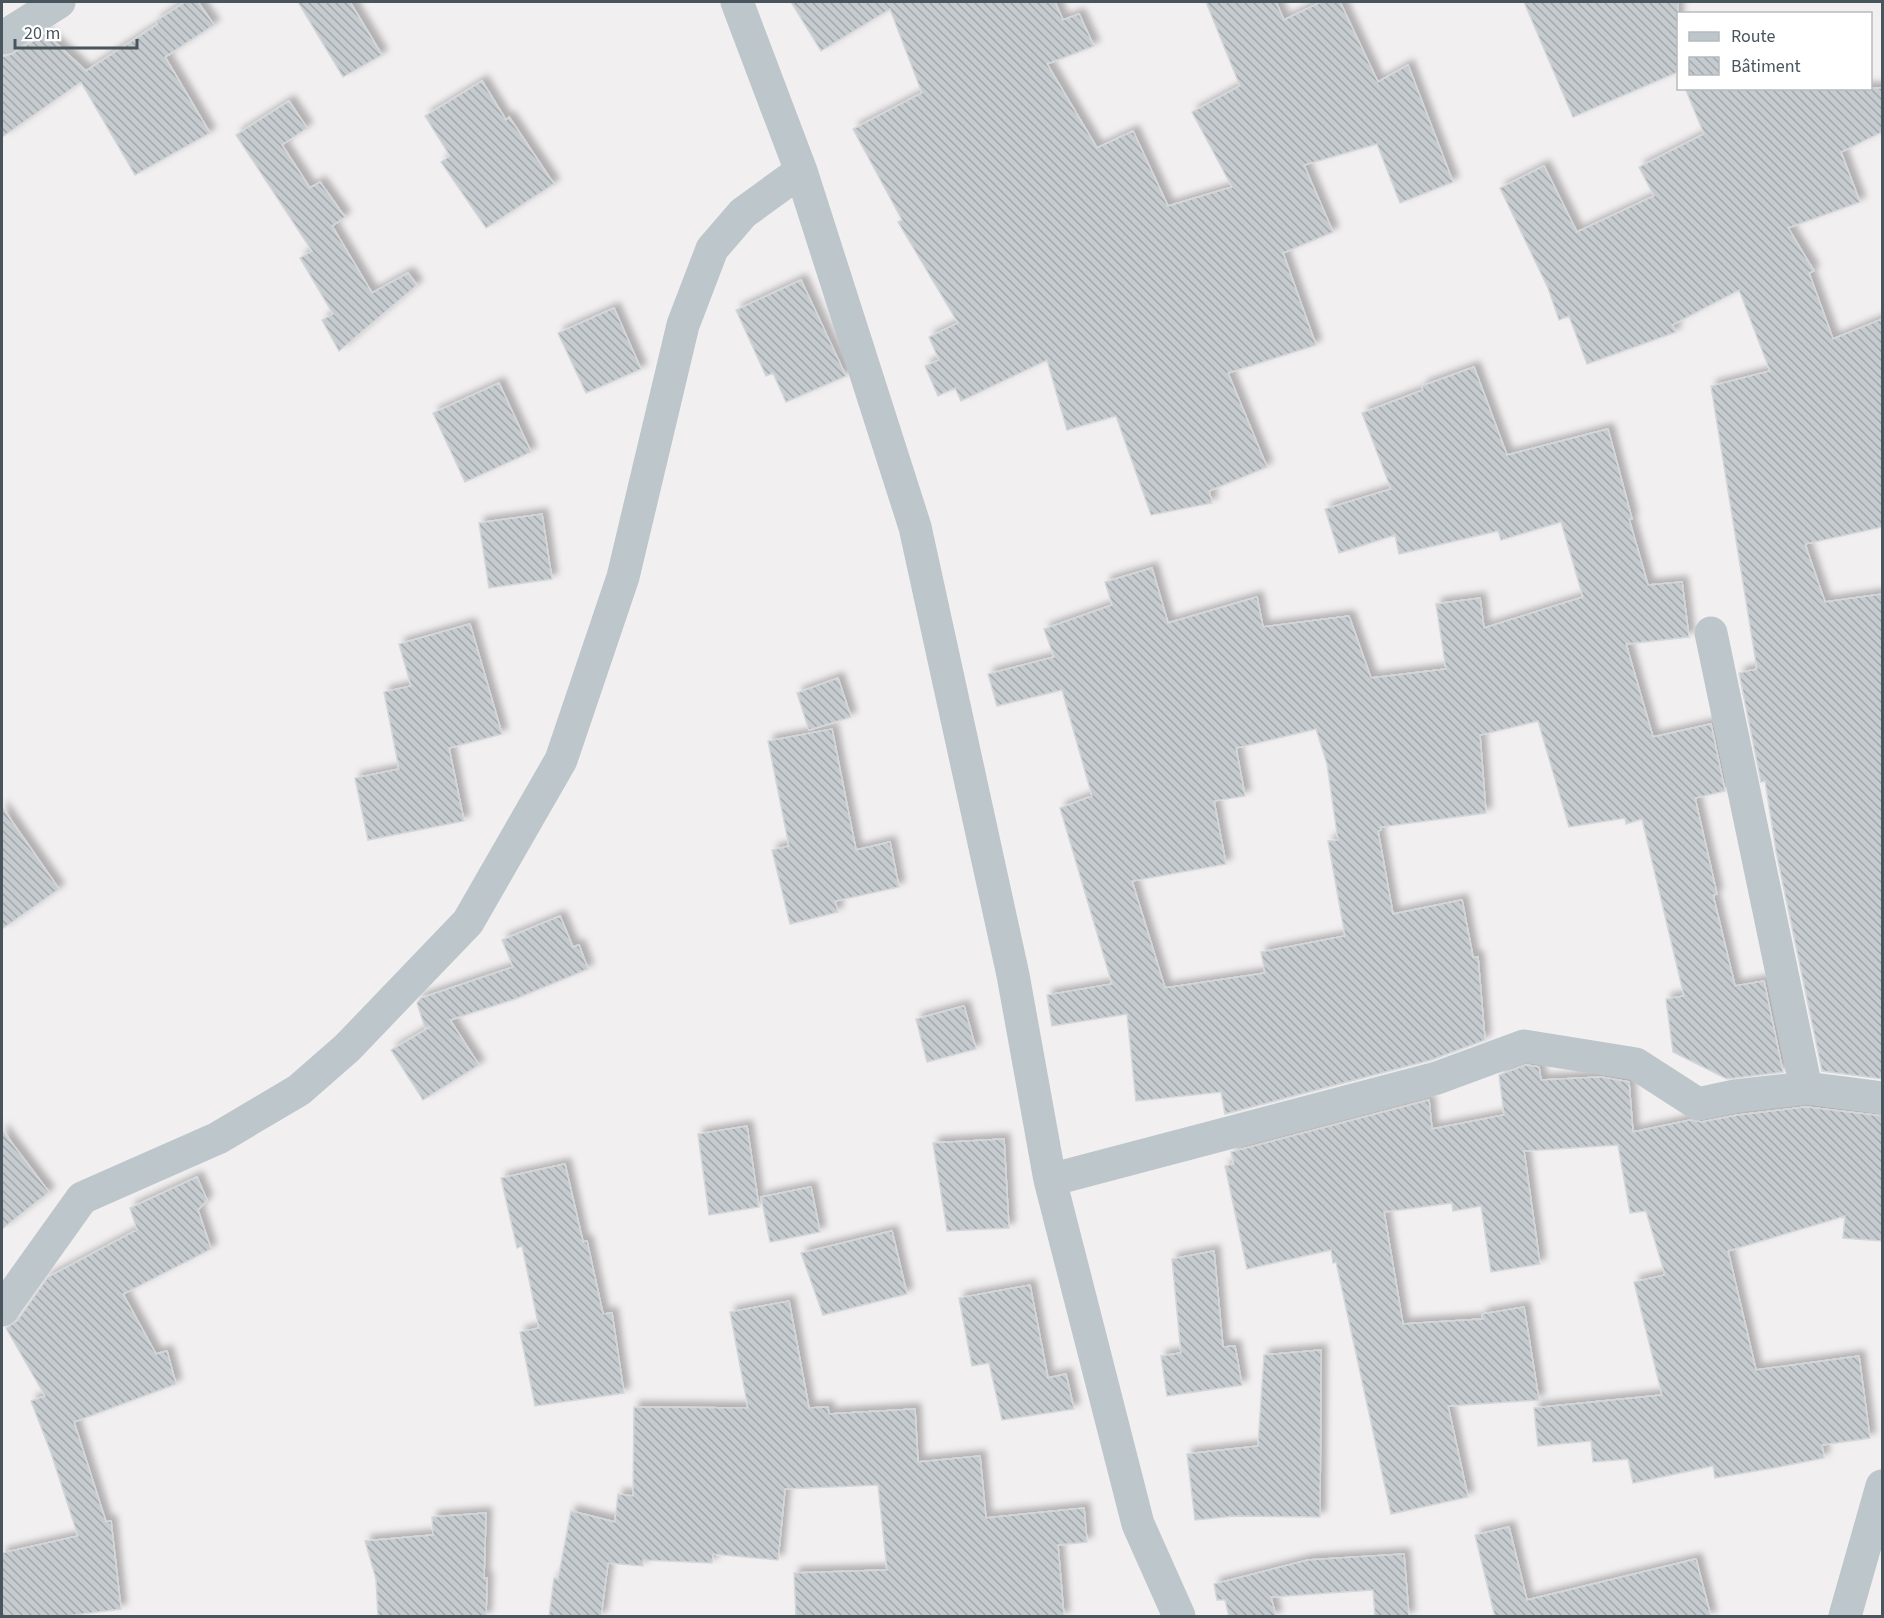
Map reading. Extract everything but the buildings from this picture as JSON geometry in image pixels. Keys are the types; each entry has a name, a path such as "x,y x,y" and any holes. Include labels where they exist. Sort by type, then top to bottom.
{"street":[{"path":"2,38 59,2"},
{"path":"737,2 801,171 915,527 1012,975 1050,1180 1138,1524 1179,1617"},
{"path":"2,1310 82,1198 218,1138 299,1090 347,1048 468,922 561,760 623,577 682,326 712,249 743,213 801,171"},
{"path":"1711,633 1806,1088"},
{"path":"1050,1180 1437,1078 1524,1046 1636,1064 1698,1104 1736,1096 1806,1088 1882,1098"},
{"path":"1845,1617 1874,1541 1882,1486"}]}
